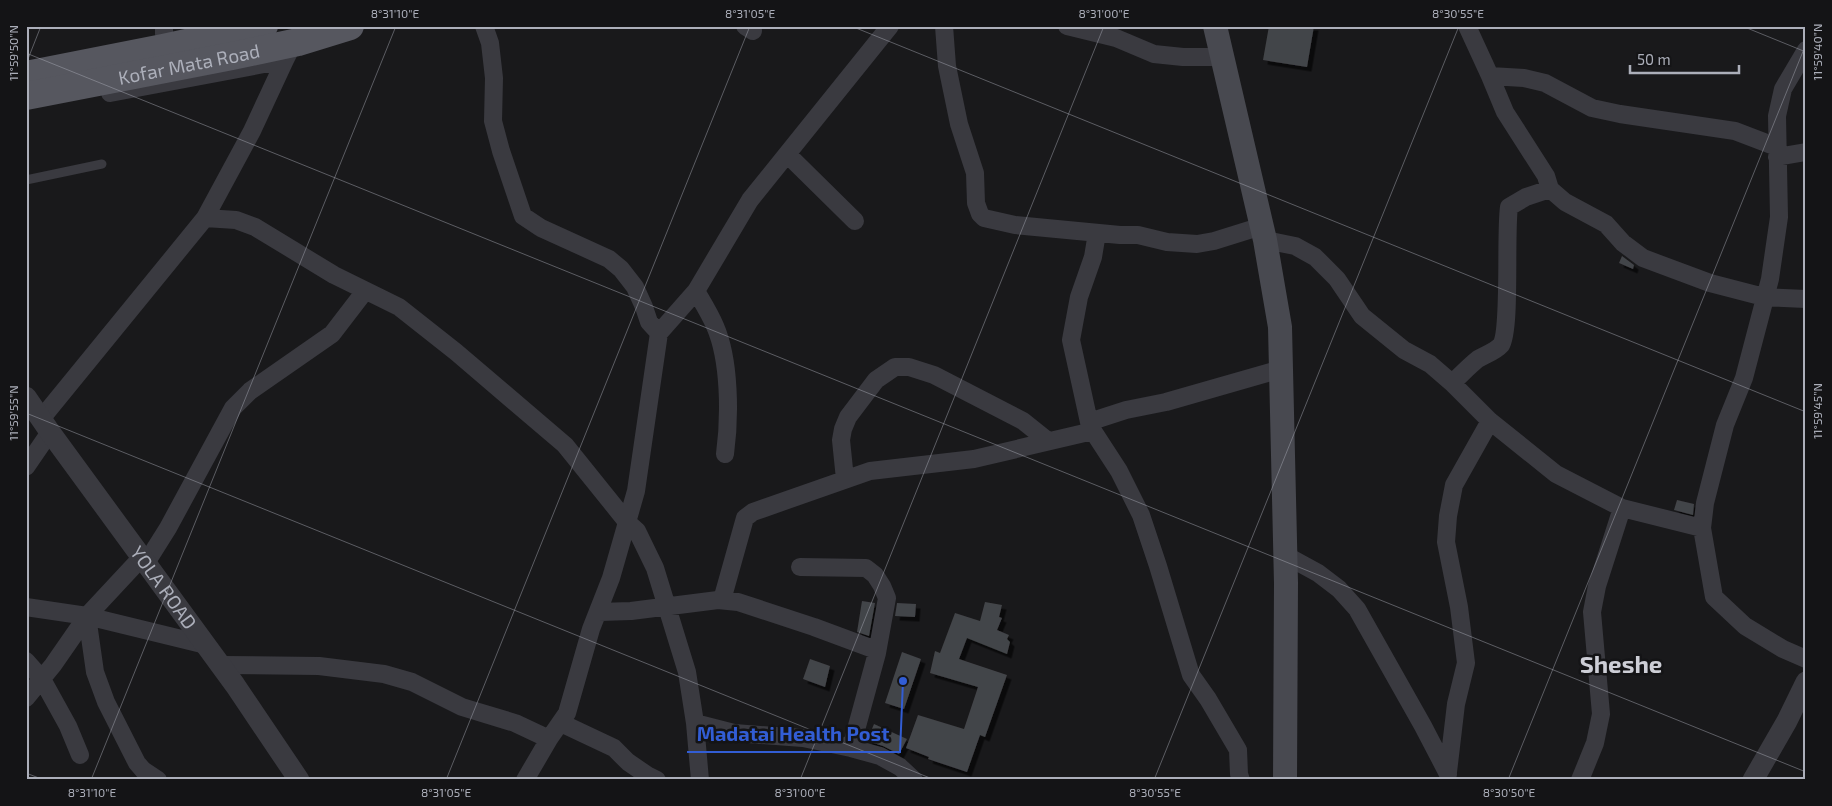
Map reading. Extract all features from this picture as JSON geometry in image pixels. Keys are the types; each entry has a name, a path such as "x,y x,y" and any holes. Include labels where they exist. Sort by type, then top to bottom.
{"main road":[{"name":"Kofar Mata Road","path":"26,96 226,39 264,26"},
{"name":"Kofar Mata Road","path":"26,75 226,39 289,51 350,26"},
{"path":"1215,26 1263,233 1280,327 1285,555 1285,780"}],"street":[{"path":"484,26 490,44 494,78 493,121 523,216 541,228 609,259 621,269 635,287 649,322 660,333"},
{"path":"525,780 567,713 591,629 611,578 636,491 660,333 696,291 750,200 890,26"},
{"path":"944,26 948,66 959,124 975,173 976,203 980,214 984,218 1015,225 1097,233 1138,234 1167,242 1197,244 1263,233 1295,246 1315,257 1337,279 1362,316 1404,350 1430,364 1452,382 1490,421 1556,474 1622,508 1702,528"},
{"path":"1067,26 1116,38 1154,54 1184,57 1222,57"},
{"path":"1468,26 1505,112 1546,176 1550,189 1566,202 1606,224 1623,243 1643,258 1710,283 1764,297 1806,299"},
{"path":"26,62 164,30 226,39"},
{"path":"1806,50 1783,89 1777,116 1779,217 1770,279 1744,378 1725,425 1705,503 1702,528 1714,597 1745,626 1775,645 1806,659"},
{"path":"26,108 289,51"},
{"path":"26,467 45,426 205,218 252,132 289,51"},
{"path":"1490,76 1524,78 1545,82 1592,108 1735,131 1777,152 1806,152"},
{"path":"788,155 855,221"},
{"path":"1452,382 1478,360 1500,346 1504,338 1506,317 1506,224 1509,207 1526,197 1550,189"},
{"path":"205,218 236,220 256,227 334,276 399,307 456,352 565,445 626,522 637,531 655,568 668,606 686,672 695,723 700,780"},
{"path":"1097,233 1093,257 1079,297 1072,340 1091,427 1119,471 1141,515 1191,675 1208,699 1238,750 1241,780"},
{"path":"26,698 87,616 144,560 168,528 233,408 250,391 332,334 365,291"},
{"path":"696,291 716,327 723,356 729,395 728,435 725,454"},
{"path":"846,479 841,440 848,417 876,380 895,366 909,367 934,375 1023,421 1048,441"},
{"path":"722,600 745,518 748,515 870,471 974,459 1048,441 1091,427 1126,410 1166,402 1281,369"},
{"name":"YOLA ROAD","path":"26,397 45,426 206,645 265,728 299,780"},
{"path":"1449,776 1456,704 1466,663 1459,607 1446,542 1448,516 1454,485 1490,421"},
{"path":"1580,780 1595,743 1601,714 1592,612 1597,586 1622,508"},
{"path":"1285,555 1318,573 1339,589 1357,609 1449,776"},
{"path":"800,567 866,568 875,575 887,598 851,748"},
{"path":"599,612 631,611 722,600 738,602 876,650"},
{"path":"26,607 87,616 206,645"},
{"path":"87,616 95,672 106,702 137,763 143,770 158,780"},
{"path":"26,661 42,679 68,726 80,755"},
{"path":"220,665 319,666 384,674 412,682 462,707 515,723 549,739"},
{"path":"1752,780 1787,721 1806,682"},
{"path":"561,723 614,748 628,762 656,780"},
{"path":"695,723 734,733 803,738 851,748 880,756 900,767 914,780"}],"lane":[{"path":"26,180 102,164"}],"building":[{"path":"1269,26 1314,26 1307,67 1263,60"},
{"path":"1622,256 1634,265 1633,269 1619,263"},
{"path":"1677,500 1694,504 1693,515 1674,510"},
{"path":"862,601 875,603 869,636 857,632"},
{"path":"985,602 1002,605 999,617 1002,618 997,630 1009,635 1007,639 1010,642 1007,654 967,638 959,659 1007,675 985,737 980,735 967,772 928,759 929,757 906,748 918,715 964,729 978,687 930,673 935,651 940,653 955,613 980,621"},
{"path":"897,603 916,604 915,617 895,616"},
{"path":"902,652 921,659 904,709 885,703"},
{"path":"810,659 830,666 825,687 803,679"},
{"path":"874,724 907,739 899,754 867,741"}],"place":[{"name":"Madatai Health Post","path":"903,681"}],"district":[{"name":"Sheshe","path":"1621,665"}]}
